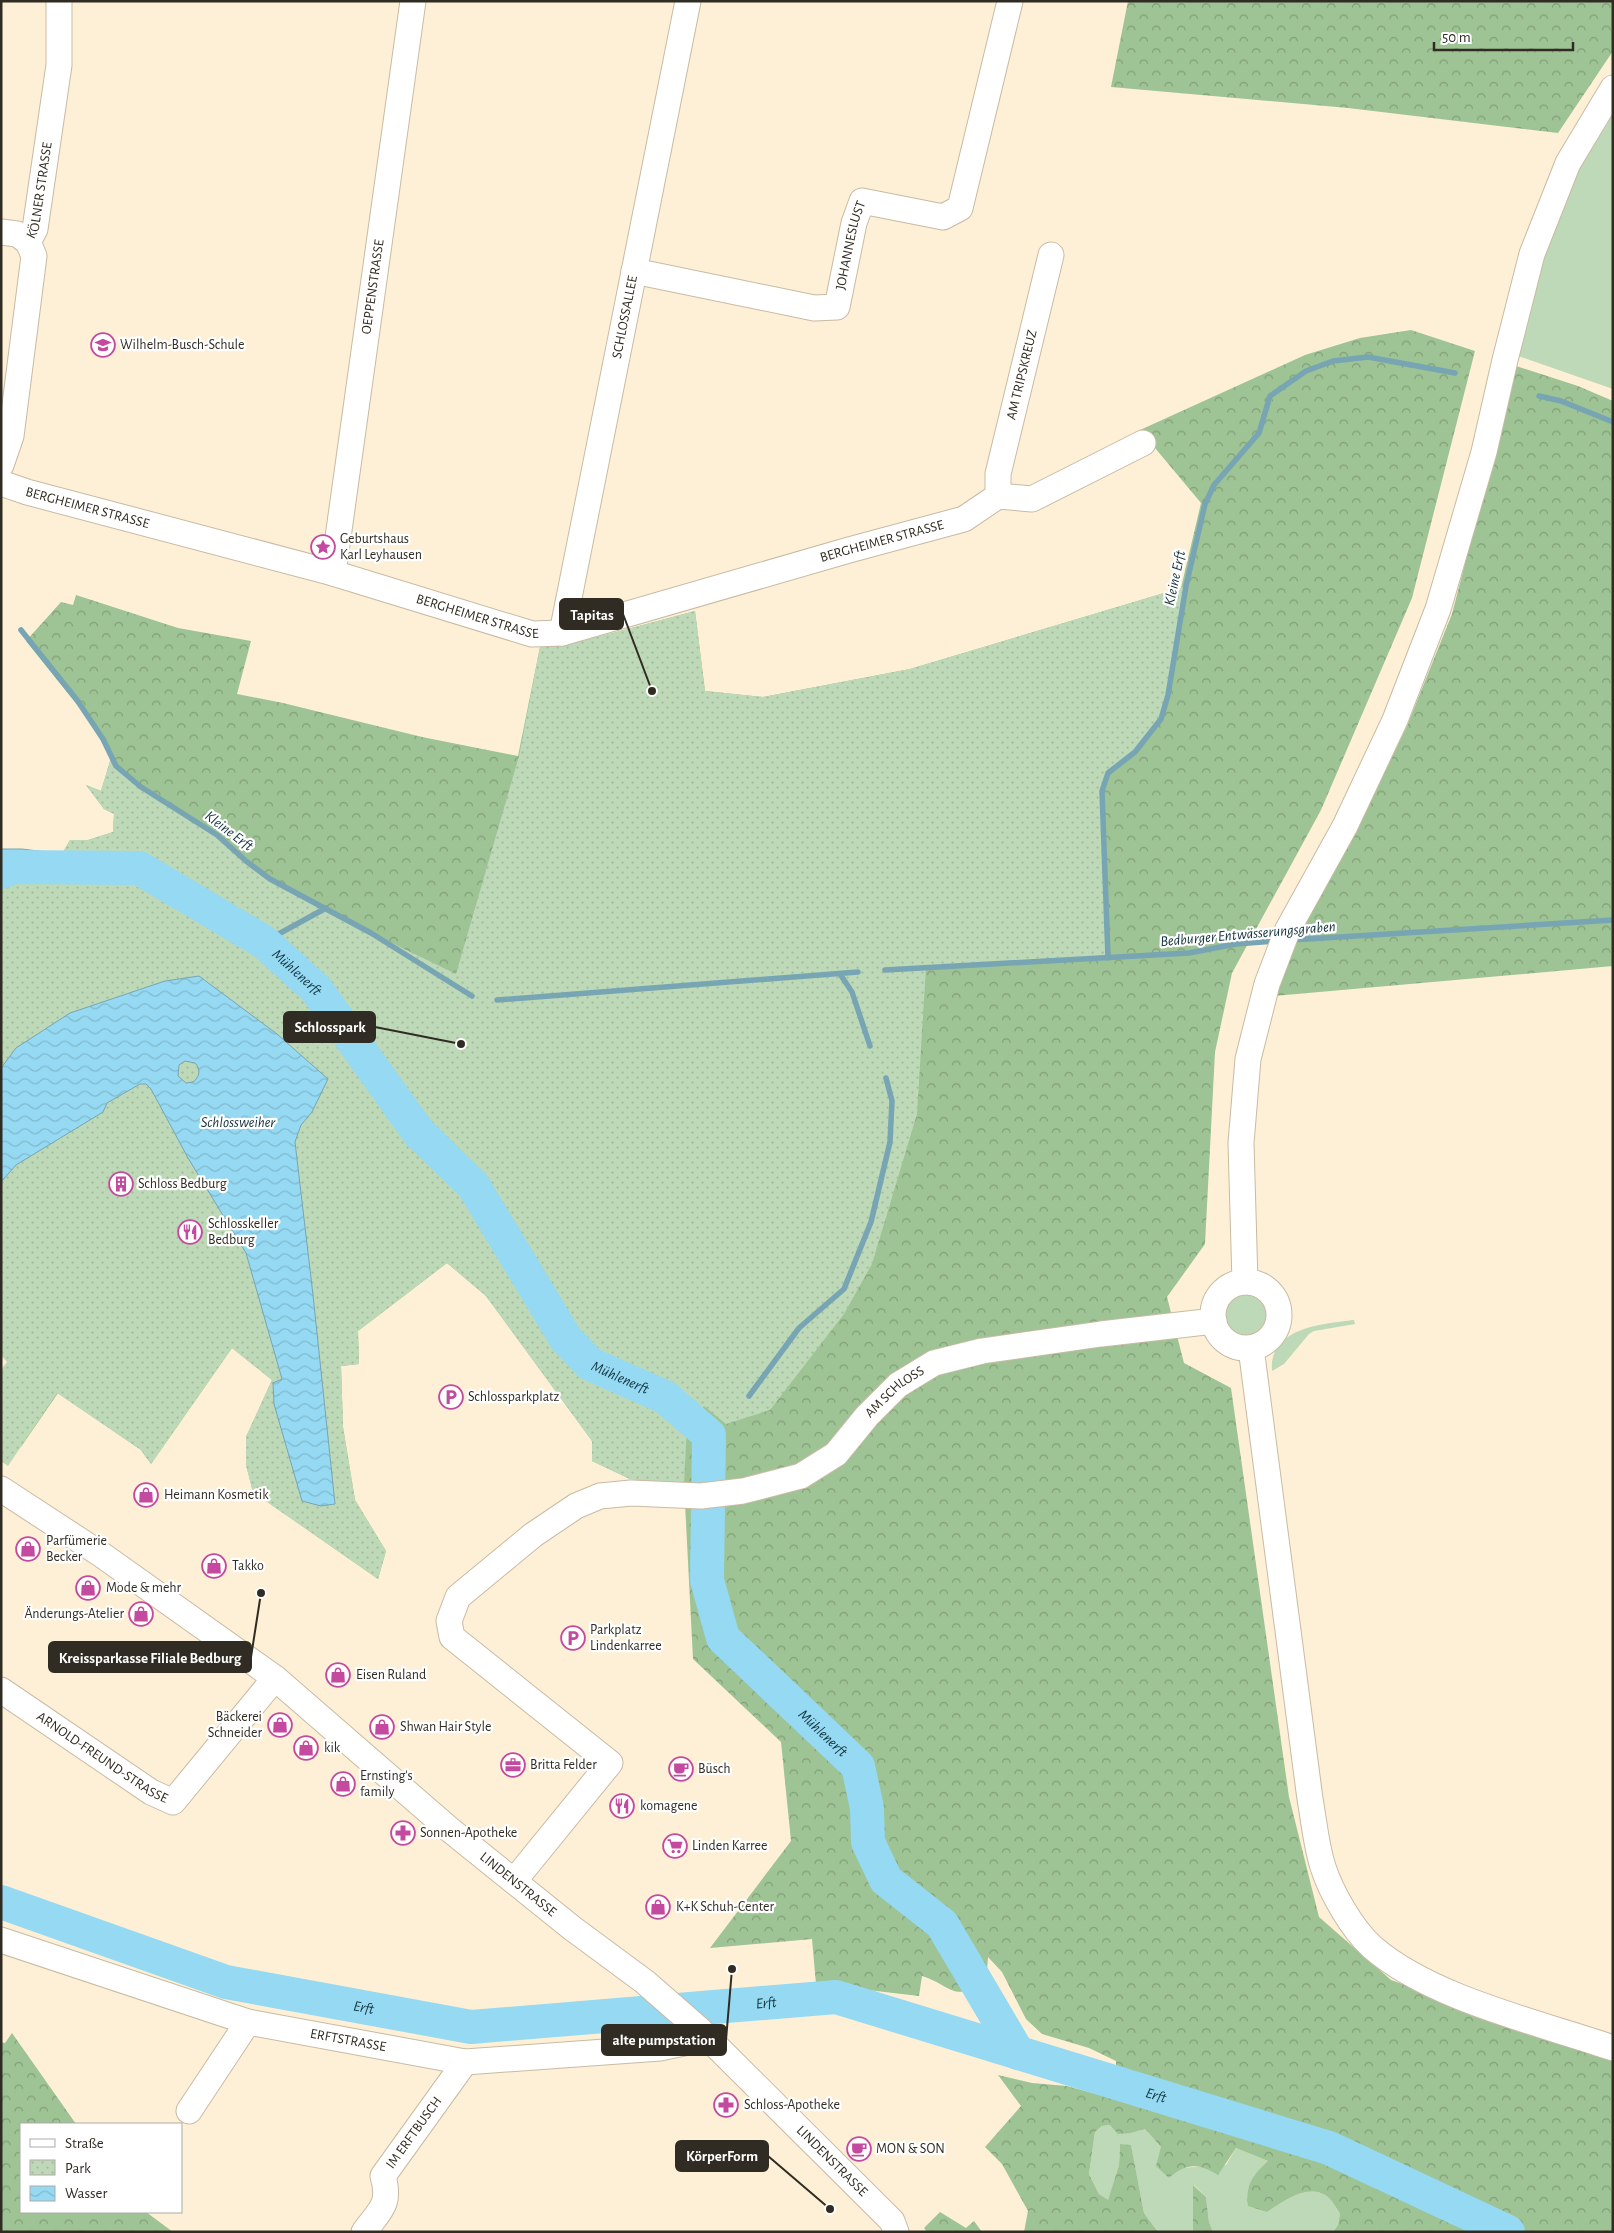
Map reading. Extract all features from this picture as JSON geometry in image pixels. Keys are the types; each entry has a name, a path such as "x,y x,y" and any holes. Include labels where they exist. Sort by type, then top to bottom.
{"street":[{"name":"KÖLNER STRASSE","path":"1,465 11,436 34,256 28,242 35,229 58,65 59,1"},
{"name":"OEPPENSTRASSE","path":"333,573 413,1"},
{"name":"SCHLOSSALLEE","path":"562,633 688,1"},
{"name":"JOHANNESLUST","path":"634,271 814,308 837,307 854,223 862,200 943,217 960,208 1010,1"},
{"path":"1245,1282 1241,1143 1248,1059 1267,984 1288,929 1345,826 1402,702 1438,609 1484,452 1532,254 1568,164 1613,88"},
{"path":"1,232 17,234 28,242"},
{"name":"AM TRIPSKREUZ","path":"998,496 998,474 1051,255"},
{"path":"998,496 1032,499 1142,443"},
{"name":"BERGHEIMER STRASSE","path":"1,483 27,492 333,573 532,634 562,633 849,550 964,520 998,496"},
{"path":"1245,1282 1258,1284 1270,1292 1277,1303 1279,1316 1277,1328 1271,1337 1262,1344 1251,1348 1239,1348 1227,1342 1218,1333 1214,1322 1213,1310 1217,1299 1229,1287 1245,1282"},
{"name":"AM SCHLOSS","path":"514,1881 610,1763 452,1637 450,1621 458,1597 533,1535 576,1506 600,1496 632,1493 701,1496 743,1491 790,1481 810,1473 836,1454 867,1416 898,1385 934,1363 982,1351 1102,1334 1214,1322"},
{"path":"1251,1348 1310,1799 1323,1867 1342,1908 1371,1946 1413,1975 1437,1987 1485,2005 1613,2048"},
{"name":"LINDENSTRASSE","path":"1,1490 102,1555 275,1678 449,1829 645,1982 704,2034 880,2208 892,2221 896,2232"},
{"name":"ARNOLD-FREUND-STRASSE","path":"1,1690 151,1792 173,1802 275,1678"},
{"name":"ERFTSTRASSE","path":"1,1940 248,2022 465,2062 660,2048 704,2034"},
{"path":"189,2111 248,2022"},
{"name":"IM ERFTBUSCH","path":"364,2232 384,2206 388,2192 383,2176 465,2062"}],"green space":[{"path":"1128,1 1613,1 1613,51 1558,133 1348,108 1111,87"},
{"path":"1613,114 1613,389 1518,356 1542,261 1578,170"},
{"path":"1411,330 1475,351 1412,598 1321,810 1232,973 1215,1052 1205,1244 1167,1297 1184,1363 1231,1388 1289,1797 1319,1917 1391,1980 1613,2059 1613,2232 1333,2232 1338,2225 1340,2214 1329,2198 1318,2192 1303,2193 1287,2199 1267,2212 1248,2206 1247,2199 1251,2181 1268,2161 1236,2148 1218,2175 1205,2168 1193,2166 1175,2173 1169,2178 1156,2166 1161,2147 1145,2129 1118,2134 1110,2125 1102,2126 1095,2132 1089,2174 1099,2194 1108,2200 1119,2165 1120,2144 1131,2145 1144,2213 1158,2232 1024,2232 1028,2211 1002,2164 985,2147 1021,2106 998,2075 1032,2083 1067,2086 1100,2095 1124,2093 1116,2074 1116,2061 1089,2048 1042,2034 1026,2019 1002,1972 988,1957 986,1983 974,1989 959,1992 922,1976 919,1996 816,1984 812,1939 710,1948 791,1841 781,1742 693,1659 684,1484 630,1479 592,1461 592,1441 486,1296 447,1263 358,1331 359,1364 341,1366 343,1427 355,1500 386,1551 378,1579 253,1492 246,1465 246,1437 272,1380 232,1348 151,1464 141,1450 58,1393 21,1447 1,1370 313,1295 1,879 3,876 60,865 62,854 70,840 88,840 113,832 114,814 104,809 86,785 101,791 111,758 90,721 26,641 61,602 73,605 76,595 178,628 251,641 237,694 283,703 422,737 518,756 540,647 579,642 695,611 705,691 763,697 910,669 1181,588 1201,503 1140,430 1305,355 1360,338"},
{"path":"1516,366 1578,386 1613,401 1613,966 1274,996 1295,936 1356,831 1407,726 1452,614"},
{"path":"1184,587 1168,695 1161,719 1135,752 1108,773 1102,791 1108,958 926,968 917,1114 872,1264 844,1314 770,1410 726,1424 704,1406 687,1426 684,1484 630,1479 592,1461 592,1441 486,1296 447,1263 358,1331 359,1364 341,1366 343,1427 355,1500 386,1551 378,1579 253,1492 246,1465 246,1437 272,1380 232,1348 151,1464 141,1450 57,1393 8,1466 1,1461 1,1370 7,1362 1,1355 1,879 13,871 60,865 62,854 70,840 88,840 113,832 114,814 104,809 86,785 101,791 111,758 116,766 141,787 217,835 270,879 371,933 456,974 519,756 540,647 579,642 695,611 705,691 763,697 910,669"},
{"path":"1241,1293 1251,1293 1265,1303 1269,1316 1265,1329 1259,1335 1251,1339 1241,1339 1227,1329 1223,1321 1223,1311 1233,1297"},
{"path":"1354,1320 1355,1324 1314,1331 1309,1334 1284,1364 1272,1371 1273,1356 1279,1345 1288,1337 1300,1330 1314,1326"},
{"path":"12,2033 75,2123 20,2123 20,2213 147,2213 173,2232 1,2232 1,2042 5,2043"},
{"path":"1110,2125 1131,2133 1145,2129 1161,2147 1169,2178 1180,2168 1226,2165 1236,2148 1268,2161 1267,2212 1287,2199 1303,2193 1318,2192 1329,2199 1340,2214 1338,2225 1333,2232 1213,2232 1209,2222 1206,2197 1194,2185 1193,2232 1158,2232 1144,2213 1131,2146 1120,2144 1119,2165 1108,2201 1099,2194 1089,2174 1095,2132 1102,2126"},
{"path":"1193,2185 1206,2197 1209,2222 1213,2232 1193,2232"},
{"path":"940,2212 966,2228 974,2221 982,2232 927,2232 924,2228"}],"water":[{"path":"1,849 22,849 62,854 60,865 13,871 1,879"},
{"name":"Schlossweiher","path":"199,976 277,1034 328,1079 312,1112 301,1125 295,1142 335,1504 321,1506 302,1501 274,1404 273,1383 282,1379 246,1253 188,1158 151,1089 146,1084 140,1084 107,1103 103,1112 16,1165 1,1182 1,1068 16,1048 70,1013 165,981","holes":["185,1061 195,1063 199,1070 198,1075 193,1082 186,1083 178,1076 179,1065"]}],"waterway":[{"name":"Kleine Erft","path":"1108,958 1102,791 1108,773 1135,752 1161,719 1168,695 1186,586 1205,504 1214,485 1259,433 1270,396 1306,371 1333,361 1368,357 1455,373"},
{"name":"Kleine Erft","path":"1539,396 1561,401 1613,422"},
{"name":"Kleine Erft","path":"21,630 77,700 103,739 116,766 141,787 217,835 270,879 371,933 472,996"},
{"name":"Mühlenerft","path":"1,872 15,867 139,868 264,942 316,989 419,1133 473,1185 566,1339 590,1364 665,1397 709,1435 707,1580 723,1638 858,1766 867,1808 868,1842 886,1880 942,1924 1018,2053"},
{"path":"264,942 326,908"},
{"name":"Bedburger Entwässerungsgraben","path":"1291,940 1613,920"},
{"name":"Bedburger Entwässerungsgraben","path":"885,970 1189,953 1236,944 1276,941"},
{"path":"497,1000 858,972"},
{"path":"840,974 852,992 870,1046"},
{"path":"749,1396 799,1328 844,1289 871,1222 890,1142 892,1101 886,1078"},
{"name":"Erft","path":"1,1902 226,1982 471,2027 836,1997 1329,2148 1508,2232"}],"place":[{"name":"Wilhelm-Busch-Schule","path":"103,345"},
{"name":"Geburtshaus Karl Leyhausen","path":"323,547"},
{"name":"Tapitas","path":"652,691"},
{"name":"Schlosspark","path":"461,1044"},
{"name":"Schloss Bedburg","path":"121,1184"},
{"name":"Schlosskeller Bedburg","path":"190,1232"},
{"name":"Schlossparkplatz","path":"451,1397"},
{"name":"Heimann Kosmetik","path":"146,1495"},
{"name":"Parfümerie Becker","path":"28,1549"},
{"name":"Takko","path":"214,1566"},
{"name":"Mode & mehr","path":"88,1588"},
{"name":"Kreissparkasse Filiale Bedburg","path":"261,1593"},
{"name":"Änderungs-Atelier","path":"141,1614"},
{"name":"Parkplatz Lindenkarree","path":"573,1638"},
{"name":"Eisen Ruland","path":"338,1675"},
{"name":"Bäckerei Schneider","path":"280,1725"},
{"name":"Shwan Hair Style","path":"382,1727"},
{"name":"kik","path":"306,1748"},
{"name":"Britta Felder","path":"513,1765"},
{"name":"Büsch","path":"681,1769"},
{"name":"Ernsting's family","path":"343,1784"},
{"name":"komagene","path":"622,1806"},
{"name":"Sonnen-Apotheke","path":"403,1833"},
{"name":"Linden Karree","path":"675,1846"},
{"name":"K+K Schuh-Center","path":"658,1907"},
{"name":"alte pumpstation","path":"732,1969"},
{"name":"Schloss-Apotheke","path":"726,2105"},
{"name":"MON & SON","path":"859,2149"},
{"name":"KörperForm","path":"830,2209"}]}
